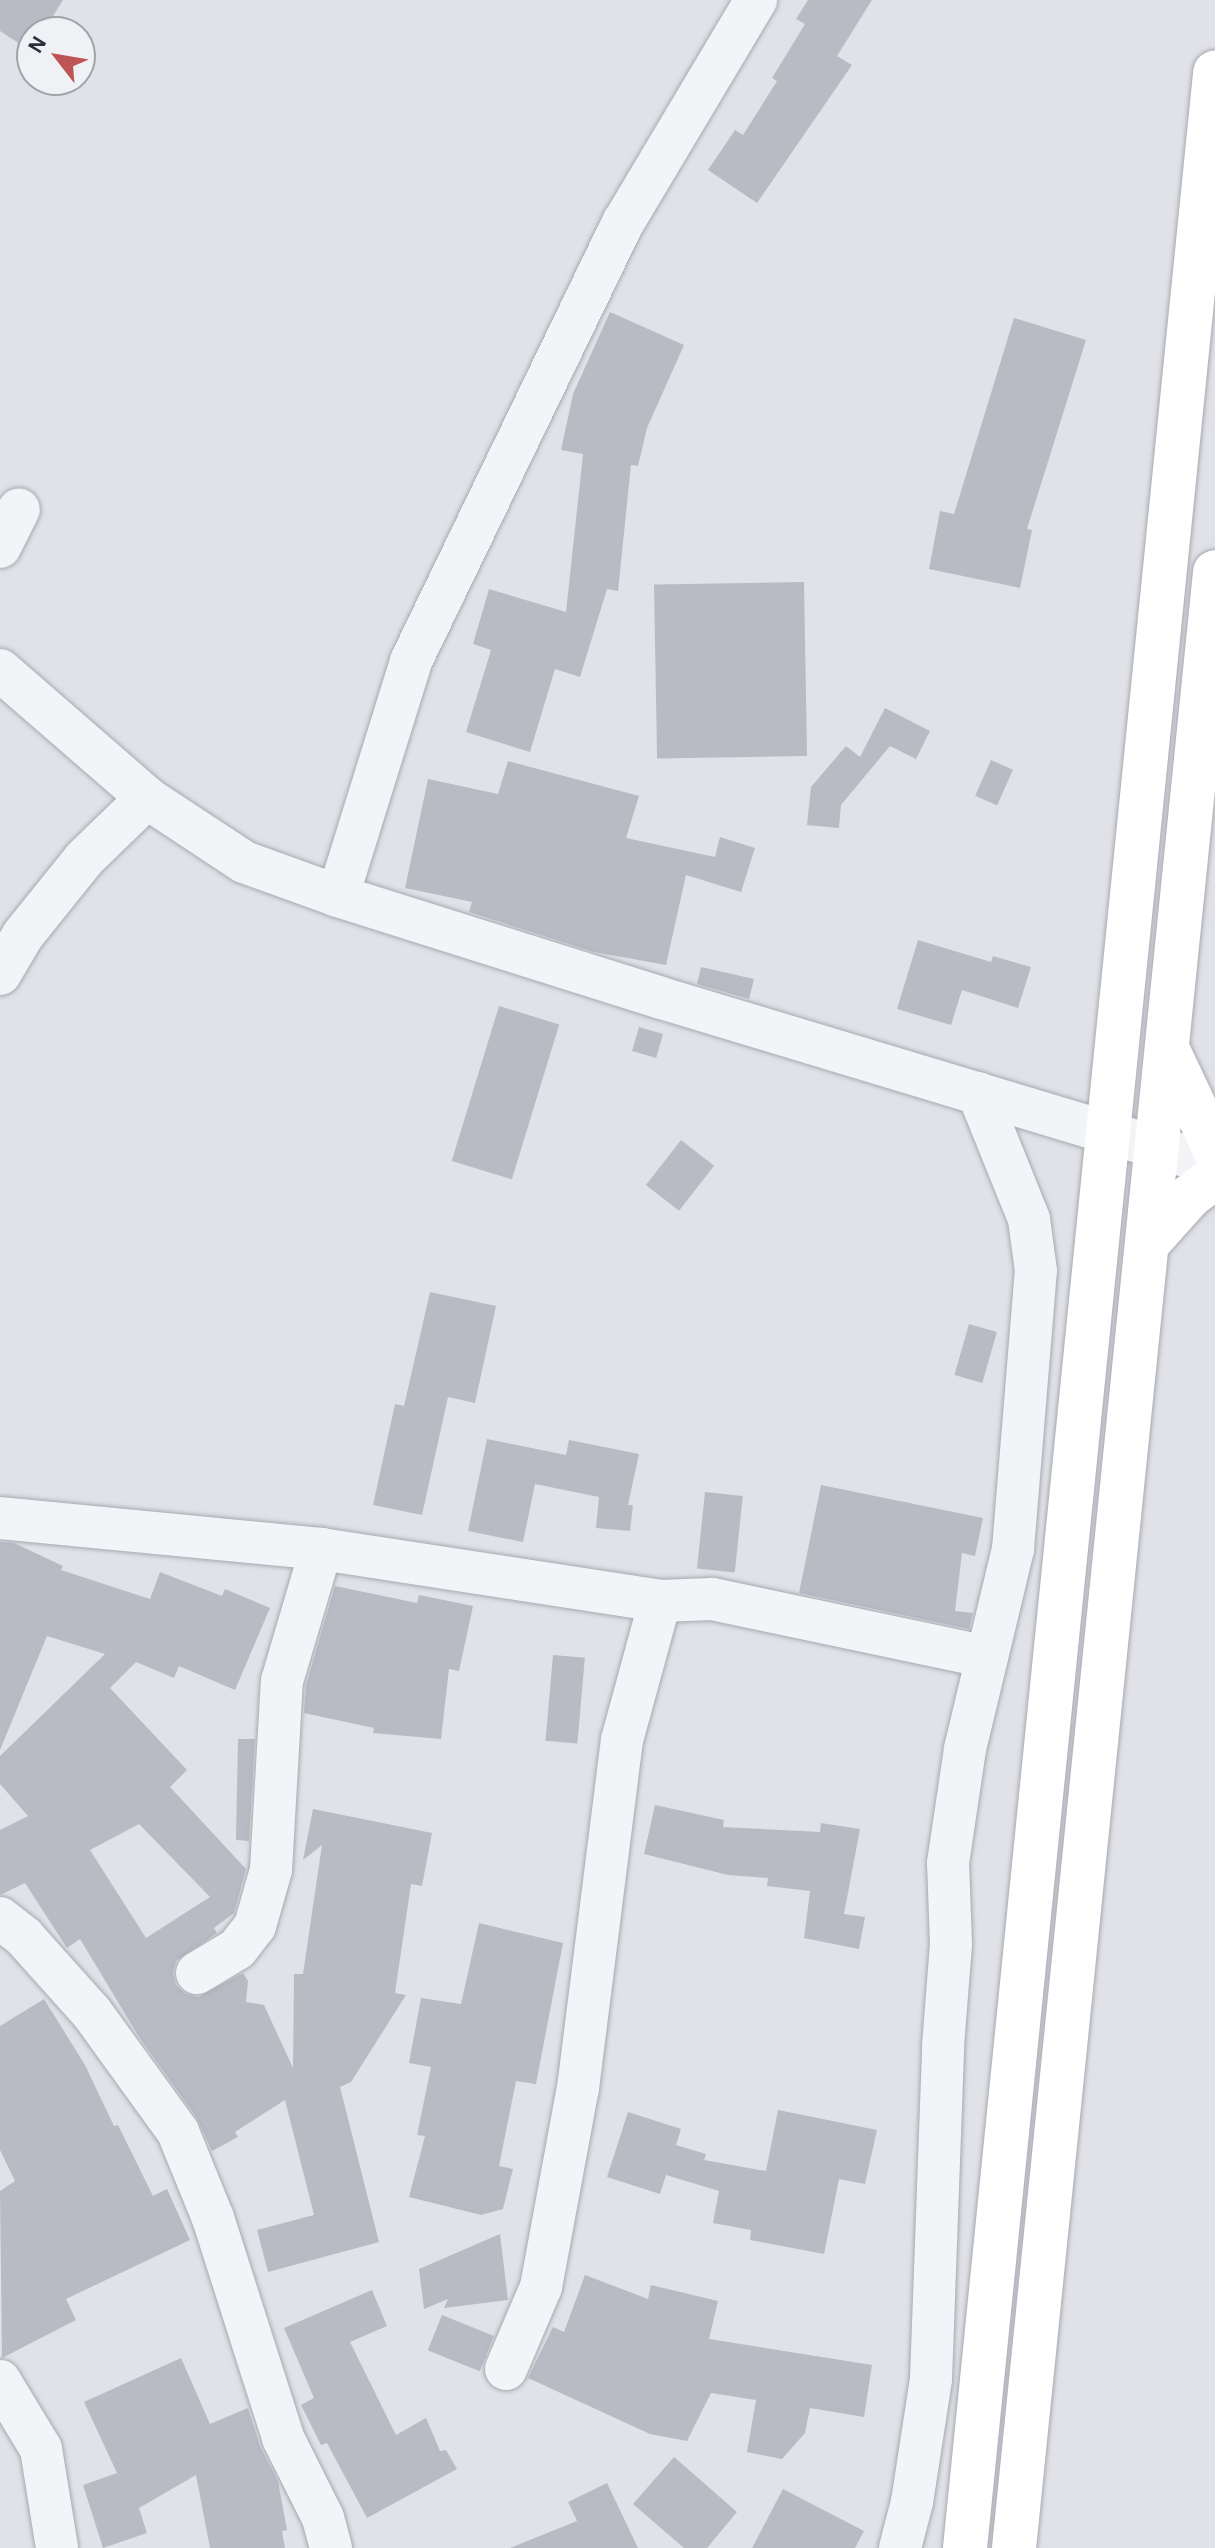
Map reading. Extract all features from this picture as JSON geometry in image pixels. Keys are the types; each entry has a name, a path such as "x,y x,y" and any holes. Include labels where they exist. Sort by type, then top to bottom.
{"highway":[{"path":"965,2548 1215,73"},
{"path":"1014,2548 1215,572"},
{"path":"1167,1048 1215,1150"},
{"path":"1147,1244 1190,1196 1215,1177"}],"street":[{"path":"338,896 411,661 623,223 756,0"},
{"path":"0,547 19,509"},
{"path":"0,670 147,798 244,862 338,896 1215,1165"},
{"path":"0,974 23,935 84,859 147,798"},
{"path":"900,2548 912,2502 931,2379 943,2046 951,1944 948,1863 960,1774 1013,1549 1036,1271 1029,1219 978,1093"},
{"path":"0,1518 321,1549 660,1601 712,1599 987,1657"},
{"path":"197,1973 237,1949 255,1926 271,1870 282,1681 321,1549"},
{"path":"506,2369 541,2287 578,2088 622,1740 660,1601"},
{"path":"0,1918 24,1937 92,2013 178,2132 213,2218 283,2438 323,2518 331,2548"},
{"path":"0,2381 41,2449 57,2548"}],"building":[{"path":"0,0 63,0 53,16 16,16 16,42 0,31"},
{"path":"808,0 872,0 837,56 852,65 757,203 708,170 735,130 743,135 777,81 772,78 805,24 796,19"},
{"path":"610,312 684,345 647,428 638,466 631,465 618,591 607,589 580,677 555,669 530,752 466,732 491,650 473,644 489,589 566,612 583,454 561,450 573,394"},
{"path":"1014,318 1086,340 1027,529 1032,530 1020,588 929,569 940,511 954,514"},
{"path":"804,582 807,756 657,759 654,585"},
{"path":"885,708 930,731 916,759 890,746 841,805 839,828 807,825 811,787 846,746 860,757"},
{"path":"991,760 1013,770 997,805 975,796"},
{"path":"508,761 639,796 626,838 715,857 720,837 755,848 741,892 686,875 666,965 594,952 469,912 472,902 405,888 428,779 498,794"},
{"path":"918,940 991,962 993,956 1031,967 1018,1008 962,990 951,1025 897,1009"},
{"path":"701,967 754,979 749,999 697,984"},
{"path":"499,1006 559,1024 512,1179 452,1161"},
{"path":"639,1027 663,1034 656,1058 632,1051"},
{"path":"681,1140 714,1166 679,1211 646,1185"},
{"path":"430,1292 496,1306 475,1403 448,1397 422,1515 373,1505 395,1404 404,1406"},
{"path":"969,1324 997,1332 982,1383 954,1375"},
{"path":"487,1439 566,1455 569,1440 639,1454 628,1505 633,1505 630,1531 596,1528 599,1497 535,1484 523,1542 468,1531"},
{"path":"821,1485 983,1518 975,1556 962,1553 955,1611 973,1613 969,1629 799,1593"},
{"path":"705,1492 743,1496 735,1573 697,1569"},
{"path":"0,1542 14,1543 63,1566 61,1570 150,1599 160,1572 222,1596 225,1589 270,1608 235,1690 179,1666 174,1678 136,1662 110,1688 187,1770 170,1787 246,1869 234,1913 214,1928 217,1933 176,1961 173,1973 176,1985 186,1994 198,1997 243,1973 248,1981 246,2002 264,2005 293,2068 294,1974 303,1974 322,1845 303,1860 313,1809 432,1833 422,1886 411,1884 395,1993 406,1995 351,2082 340,2087 379,2242 268,2272 257,2230 314,2215 285,2100 235,2132 238,2137 212,2151 197,2118 139,2037 80,1939 67,1948 25,1883 0,1895 0,1830 28,1816 0,1784 0,1756 105,1654 47,1636 0,1750","holes":["139,1824 210,1897 146,1938 90,1850"]},
{"path":"335,1586 417,1603 419,1595 473,1606 459,1671 449,1669 441,1739 373,1733 374,1728 304,1713 306,1685"},
{"path":"553,1655 585,1658 577,1743 546,1741"},
{"path":"238,1739 255,1739 249,1841 236,1840"},
{"path":"655,1805 724,1820 723,1827 820,1832 821,1823 860,1829 844,1914 865,1917 859,1949 804,1938 810,1891 767,1886 768,1878 728,1875 644,1854"},
{"path":"479,1923 563,1943 536,2084 516,2081 499,2166 513,2169 503,2209 481,2215 409,2197 425,2136 417,2135 431,2067 409,2063 421,1998 461,2004"},
{"path":"44,1999 85,2065 153,2196 167,2189 190,2240 66,2299 76,2320 2,2358 0,2191 15,2181 0,2150 0,2026"},
{"path":"778,2110 877,2130 865,2184 839,2179 824,2254 750,2240 751,2230 713,2223 719,2191 666,2175 660,2194 607,2177 628,2112 681,2129 676,2145 706,2154 704,2160 766,2171"},
{"path":"500,2234 508,2300 444,2308 448,2299 424,2309 419,2269"},
{"path":"585,2275 648,2299 651,2285 718,2301 709,2339 872,2365 864,2417 810,2408 805,2433 782,2459 747,2452 756,2400 711,2393 687,2441 650,2434 528,2378 553,2327 564,2332"},
{"path":"372,2290 387,2326 350,2342 396,2435 426,2418 440,2451 446,2450 457,2469 367,2518 327,2443 321,2445 301,2405 314,2398 284,2328"},
{"path":"442,2315 494,2336 480,2371 428,2350"},
{"path":"181,2358 210,2424 248,2408 260,2446 278,2481 287,2530 282,2531 285,2548 210,2548 196,2475 139,2508 147,2533 103,2548 83,2485 117,2473 84,2402"},
{"path":"674,2457 737,2512 707,2548 684,2548 633,2504"},
{"path":"607,2483 638,2548 510,2548 577,2521 568,2502"},
{"path":"783,2489 864,2531 855,2548 752,2548"}]}
